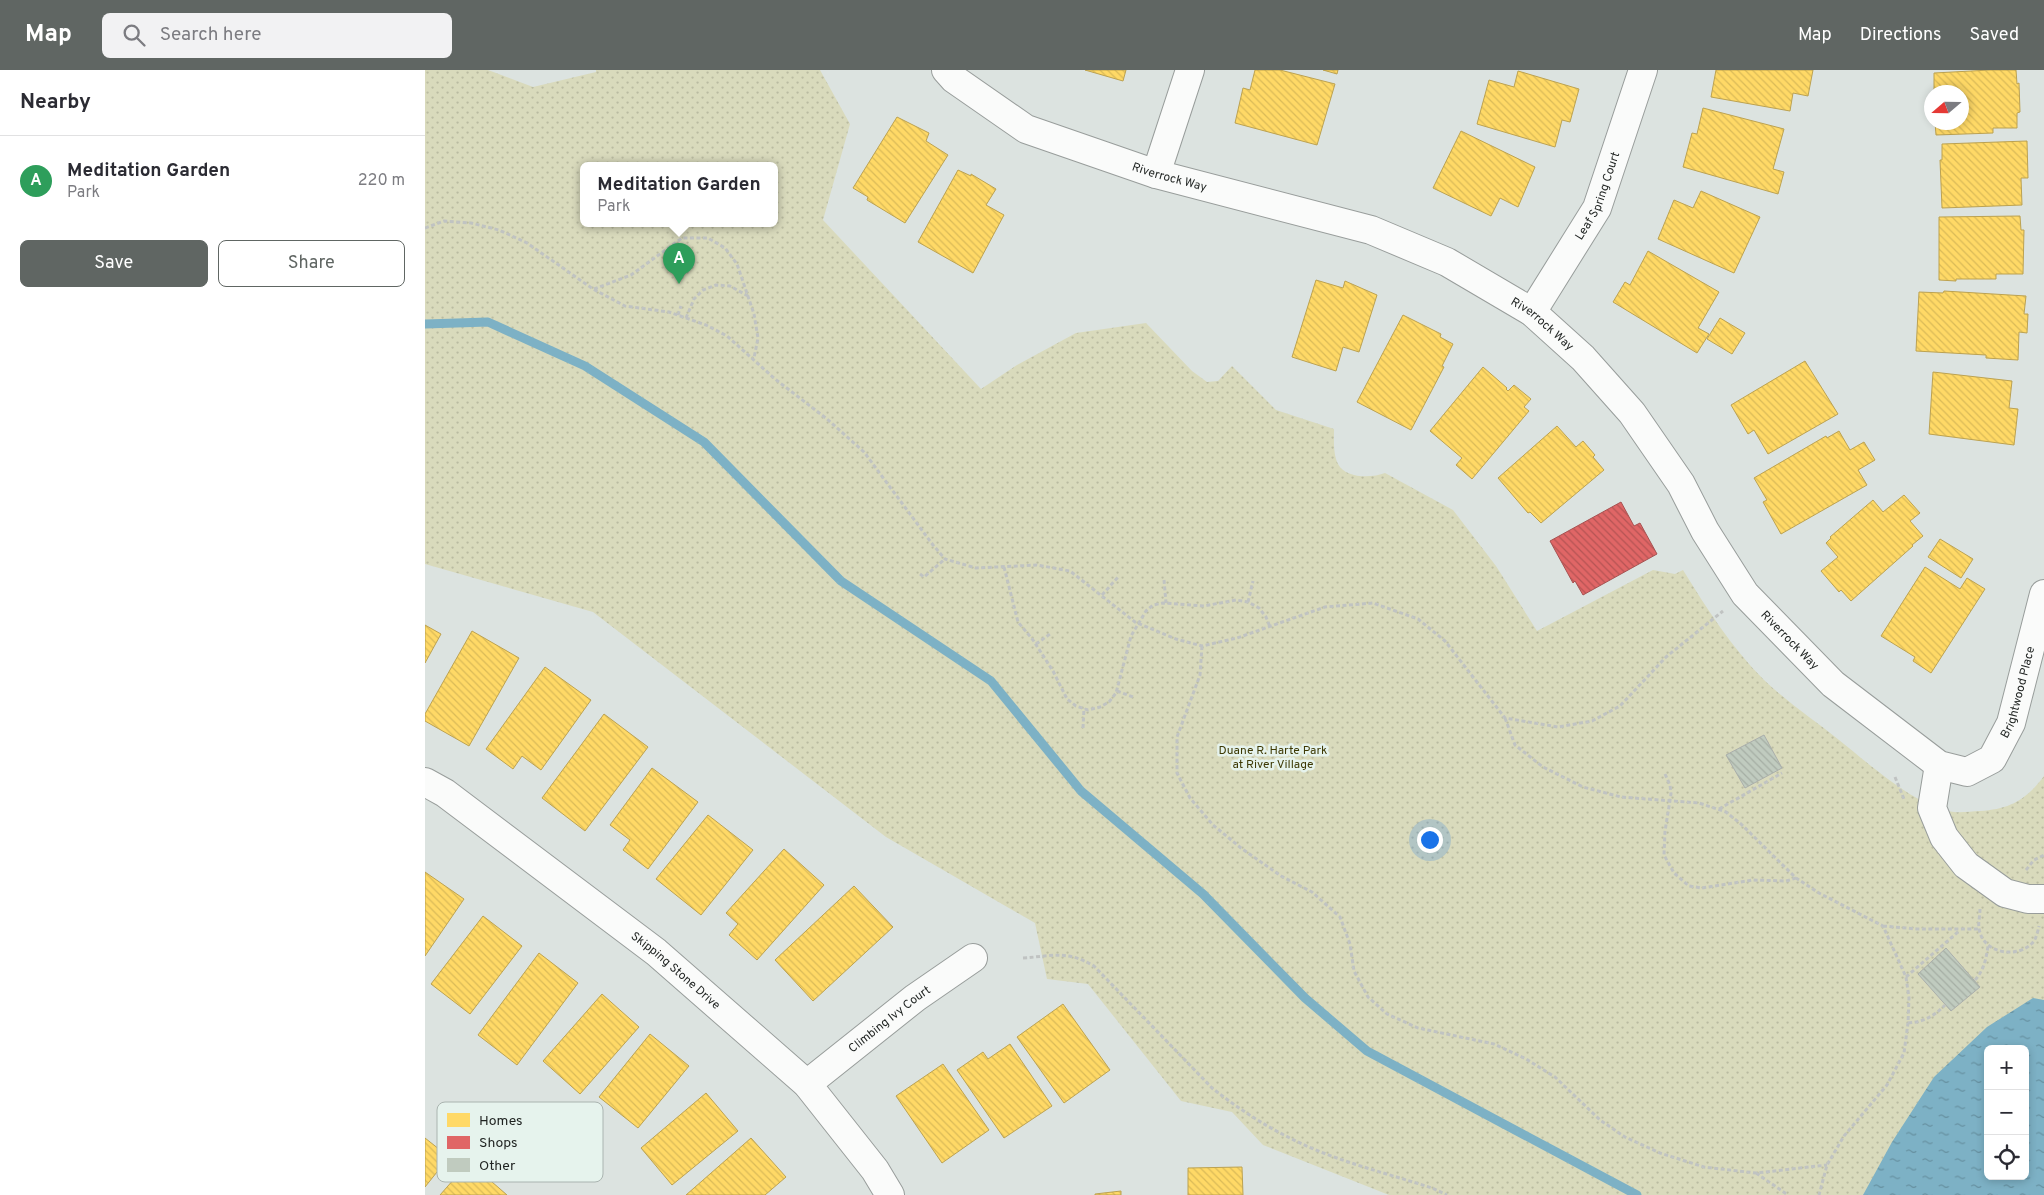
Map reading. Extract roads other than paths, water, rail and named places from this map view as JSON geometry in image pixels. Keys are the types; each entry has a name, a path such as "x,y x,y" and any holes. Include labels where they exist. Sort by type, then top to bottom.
{"street":[{"name":"Riverrock Way","path":"946,70 954,79 1026,129 1156,174 1371,230 1447,262 1532,312 1583,358 1632,413 1681,484 1705,530 1745,594 1833,684 1939,765 1967,772 1992,759"},
{"path":"1156,174 1190,70"},
{"name":"Leaf Spring Court","path":"1532,312 1597,208 1643,70"},
{"name":"Brightwood Place","path":"1992,759 2011,723 2044,594"},
{"path":"1939,765 1932,808 1944,837 1966,865 2005,893 2028,898 2042,910"},
{"name":"Skipping Stone Drive","path":"425,782 445,794 656,952 807,1084 875,1170 891,1195"},
{"name":"Climbing Ivy Court","path":"807,1084 915,998 973,958"}],"water":[{"path":"2033,998 2044,1000 2044,1195 1863,1195 1892,1142 1934,1077 1987,1027"}],"waterway":[{"path":"425,324 488,322 585,366 704,442 841,581 991,681 1081,791 1203,894 1305,998 1367,1051 1637,1195"}],"place":[{"name":"Meditation Garden","path":"679,284"}],"park label":[{"name":"Duane R. Harte Park at River Village","path":"1273,757"}]}
